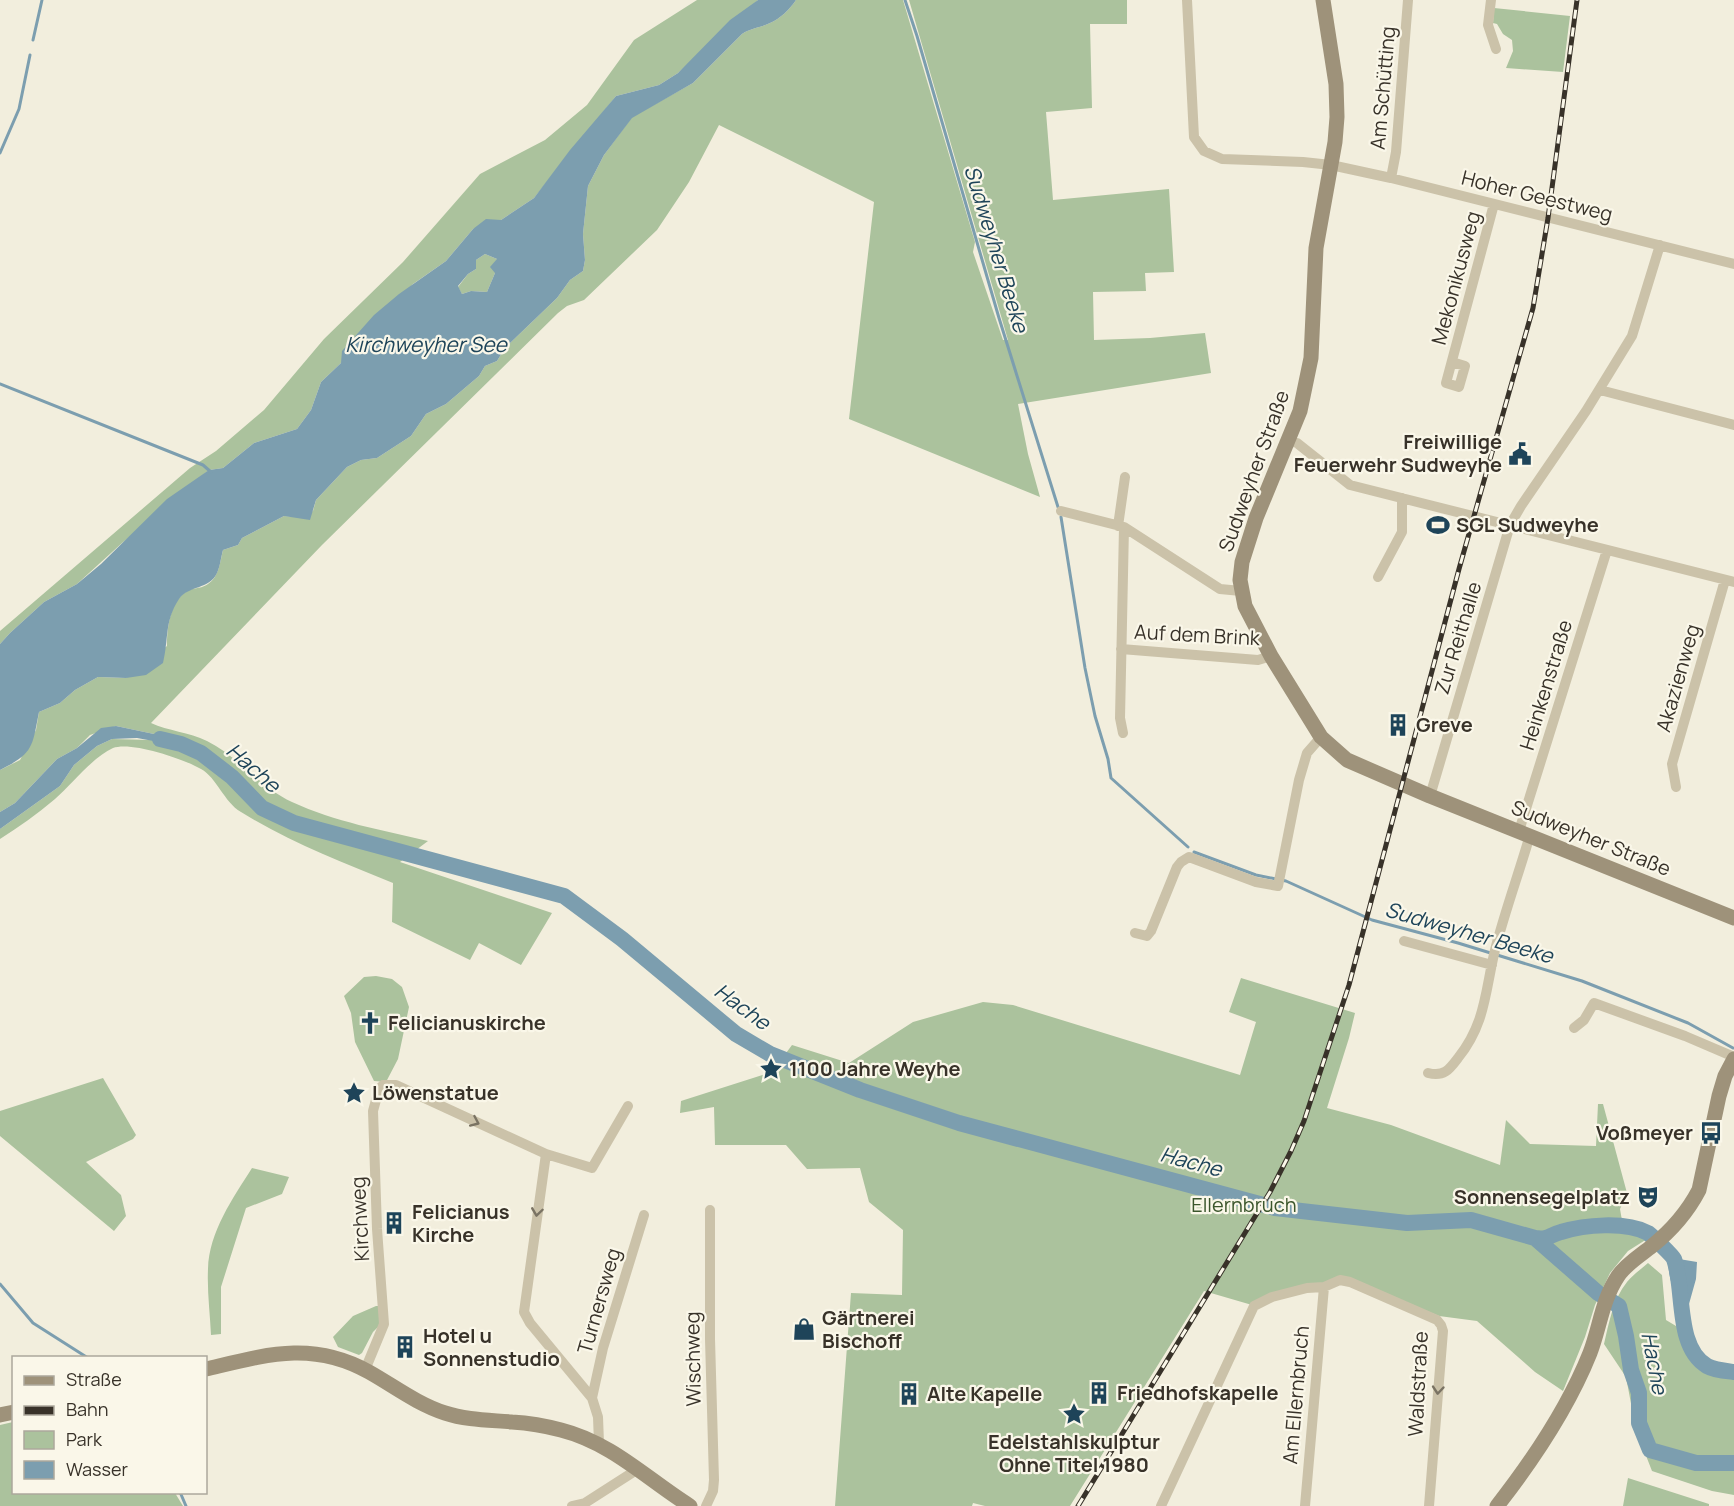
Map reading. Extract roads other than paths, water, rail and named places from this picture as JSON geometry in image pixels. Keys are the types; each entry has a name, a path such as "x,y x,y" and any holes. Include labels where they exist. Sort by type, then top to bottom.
{"street":[{"name":"Hoher Geestweg","path":"1187,0 1194,138 1204,152 1222,159 1331,165 1734,264"},
{"name":"Sudweyher Straße","path":"1323,0 1337,100 1335,142 1316,248 1308,378 1290,441 1263,499 1241,570 1241,591 1248,613 1271,656 1321,737 1347,760 1430,796 1734,918"},
{"name":"Am Schütting","path":"1391,178 1408,0"},
{"path":"1491,0 1488,25 1496,49"},
{"name":"Mekonikusweg","path":"1452,362 1494,204"},
{"name":"Zur Reithalle","path":"1430,796 1510,525 1600,390 1632,336 1660,245"},
{"path":"1600,390 1734,425"},
{"path":"1290,441 1297,443 1350,485 1730,581"},
{"name":"Auf dem Brink","path":"1124,732 1119,718 1121,526 1125,477"},
{"path":"1377,577 1402,532 1402,498"},
{"path":"1061,511 1121,526 1220,589 1241,591"},
{"name":"Heinkenstraße","path":"1428,1072 1437,1075 1447,1072 1466,1048 1478,1026 1525,833 1607,550"},
{"name":"Akazienweg","path":"1676,788 1672,764 1730,581"},
{"name":"Auf dem Brink","path":"1121,649 1258,660 1271,656"},
{"path":"1135,933 1148,936 1178,867 1189,857 1256,882 1280,881 1299,780 1307,753 1321,737"},
{"path":"1404,941 1492,965"},
{"path":"1497,1506 1512,1487 1570,1394 1591,1351 1603,1306 1619,1273 1678,1223 1691,1207 1699,1190 1719,1096 1734,1058 1685,1036 1594,1003 1584,1020 1574,1029"},
{"name":"Kirchweg","path":"365,1370 384,1324 377,1229 373,1111 379,1089 383,1085 394,1085 546,1154"},
{"path":"599,1443 598,1418 591,1398 530,1323 524,1312 546,1154 591,1168 627,1106"},
{"name":"Wischweg","path":"706,1506 713,1491 714,1480 710,1339 710,1210"},
{"name":"Turnersweg","path":"591,1398 603,1348 644,1215"},
{"name":"Waldstraße","path":"1161,1506 1254,1306 1272,1298 1307,1288 1324,1287 1340,1280 1350,1282 1437,1320 1441,1325 1443,1331 1429,1506"},
{"name":"Am Ellernbruch","path":"1305,1506 1324,1287"},
{"path":"207,1369 293,1352 332,1356 365,1370 412,1398 446,1414 562,1430 599,1443 690,1506"},
{"path":"572,1506 585,1503 638,1469"}],"water":[{"name":"Kirchweyher See","path":"758,0 796,0 777,19 742,34 693,83 632,118 604,155 588,186 583,234 585,260 583,271 570,280 557,298 505,348 497,361 485,366 479,376 446,404 426,414 411,436 377,458 361,460 347,467 316,500 310,520 284,516 242,538 238,545 223,550 218,571 213,578 204,585 188,591 174,607 169,623 163,663 146,675 126,678 98,677 75,690 60,703 39,712 30,748 19,759 0,770 0,644 10,633 44,602 77,584 101,564 167,499 209,470 223,468 254,443 297,429 311,410 321,382 341,363 342,351 374,315 399,294 446,261 473,229 486,219 501,220 534,198 570,150 616,96 659,85 678,73 730,20","holes":["485,254 497,259 490,267 495,273 487,292 471,291 462,294 458,286 468,274 476,269 476,260"]},
{"path":"116,726 173,738 181,744 137,738 112,739 97,746 74,765 60,786 0,829 0,812 15,803 57,759 77,748 101,728"},
{"path":"1669,1259 1697,1262 1696,1279 1689,1304 1678,1302 1674,1291 1669,1265"}],"waterway":[{"path":"33,40 42,0"},
{"name":"Sudweyher Beeke","path":"905,0 999,318 1058,507"},
{"path":"0,153 19,109 30,55"},
{"path":"0,384 203,465 211,472"},
{"name":"Sudweyher Beeke","path":"1061,517 1085,668 1111,778 1188,847"},
{"name":"Hache","path":"160,739 181,744 201,753 232,777 262,808 294,823 564,896 622,939 736,1034 770,1054 860,1090 959,1123 1275,1208 1407,1223 1471,1220 1535,1238 1598,1293 1619,1306 1631,1370 1639,1393 1639,1423 1650,1450 1696,1463 1734,1463"},
{"name":"Sudweyher Beeke","path":"1194,852 1256,875 1286,881 1372,920 1458,943 1582,981 1688,1023 1733,1048"},
{"name":"Hache","path":"1535,1238 1546,1238 1561,1232 1604,1225 1628,1227 1648,1233 1674,1259 1685,1332 1690,1346 1707,1366 1734,1372"},
{"path":"0,1284 33,1323 85,1356"},
{"path":"181,1494 186,1506"}],"railway":[{"path":"1078,1506 1270,1192 1304,1121 1349,985 1459,569 1533,308 1548,218 1577,0"}],"place":[{"name":"Freiwillige Feuerwehr Sudweyhe","path":"1520,454"},
{"name":"SGL Sudweyhe","path":"1438,525"},
{"name":"Greve","path":"1398,725"},
{"name":"Felicianuskirche","path":"370,1023"},
{"name":"1100 Jahre Weyhe","path":"771,1069"},
{"name":"Löwenstatue","path":"354,1093"},
{"name":"Voßmeyer","path":"1711,1133"},
{"name":"Sonnensegelplatz","path":"1648,1197"},
{"name":"Felicianus Kirche","path":"394,1223"},
{"name":"Gärtnerei Bischoff","path":"804,1329"},
{"name":"Hotel u Sonnenstudio","path":"405,1347"},
{"name":"Friedhofskapelle","path":"1099,1393"},
{"name":"Alte Kapelle","path":"909,1394"},
{"name":"Edelstahlskulptur Ohne Titel 1980","path":"1074,1414"}],"park label":[{"name":"Ellernbruch","path":"1244,1205"}]}
